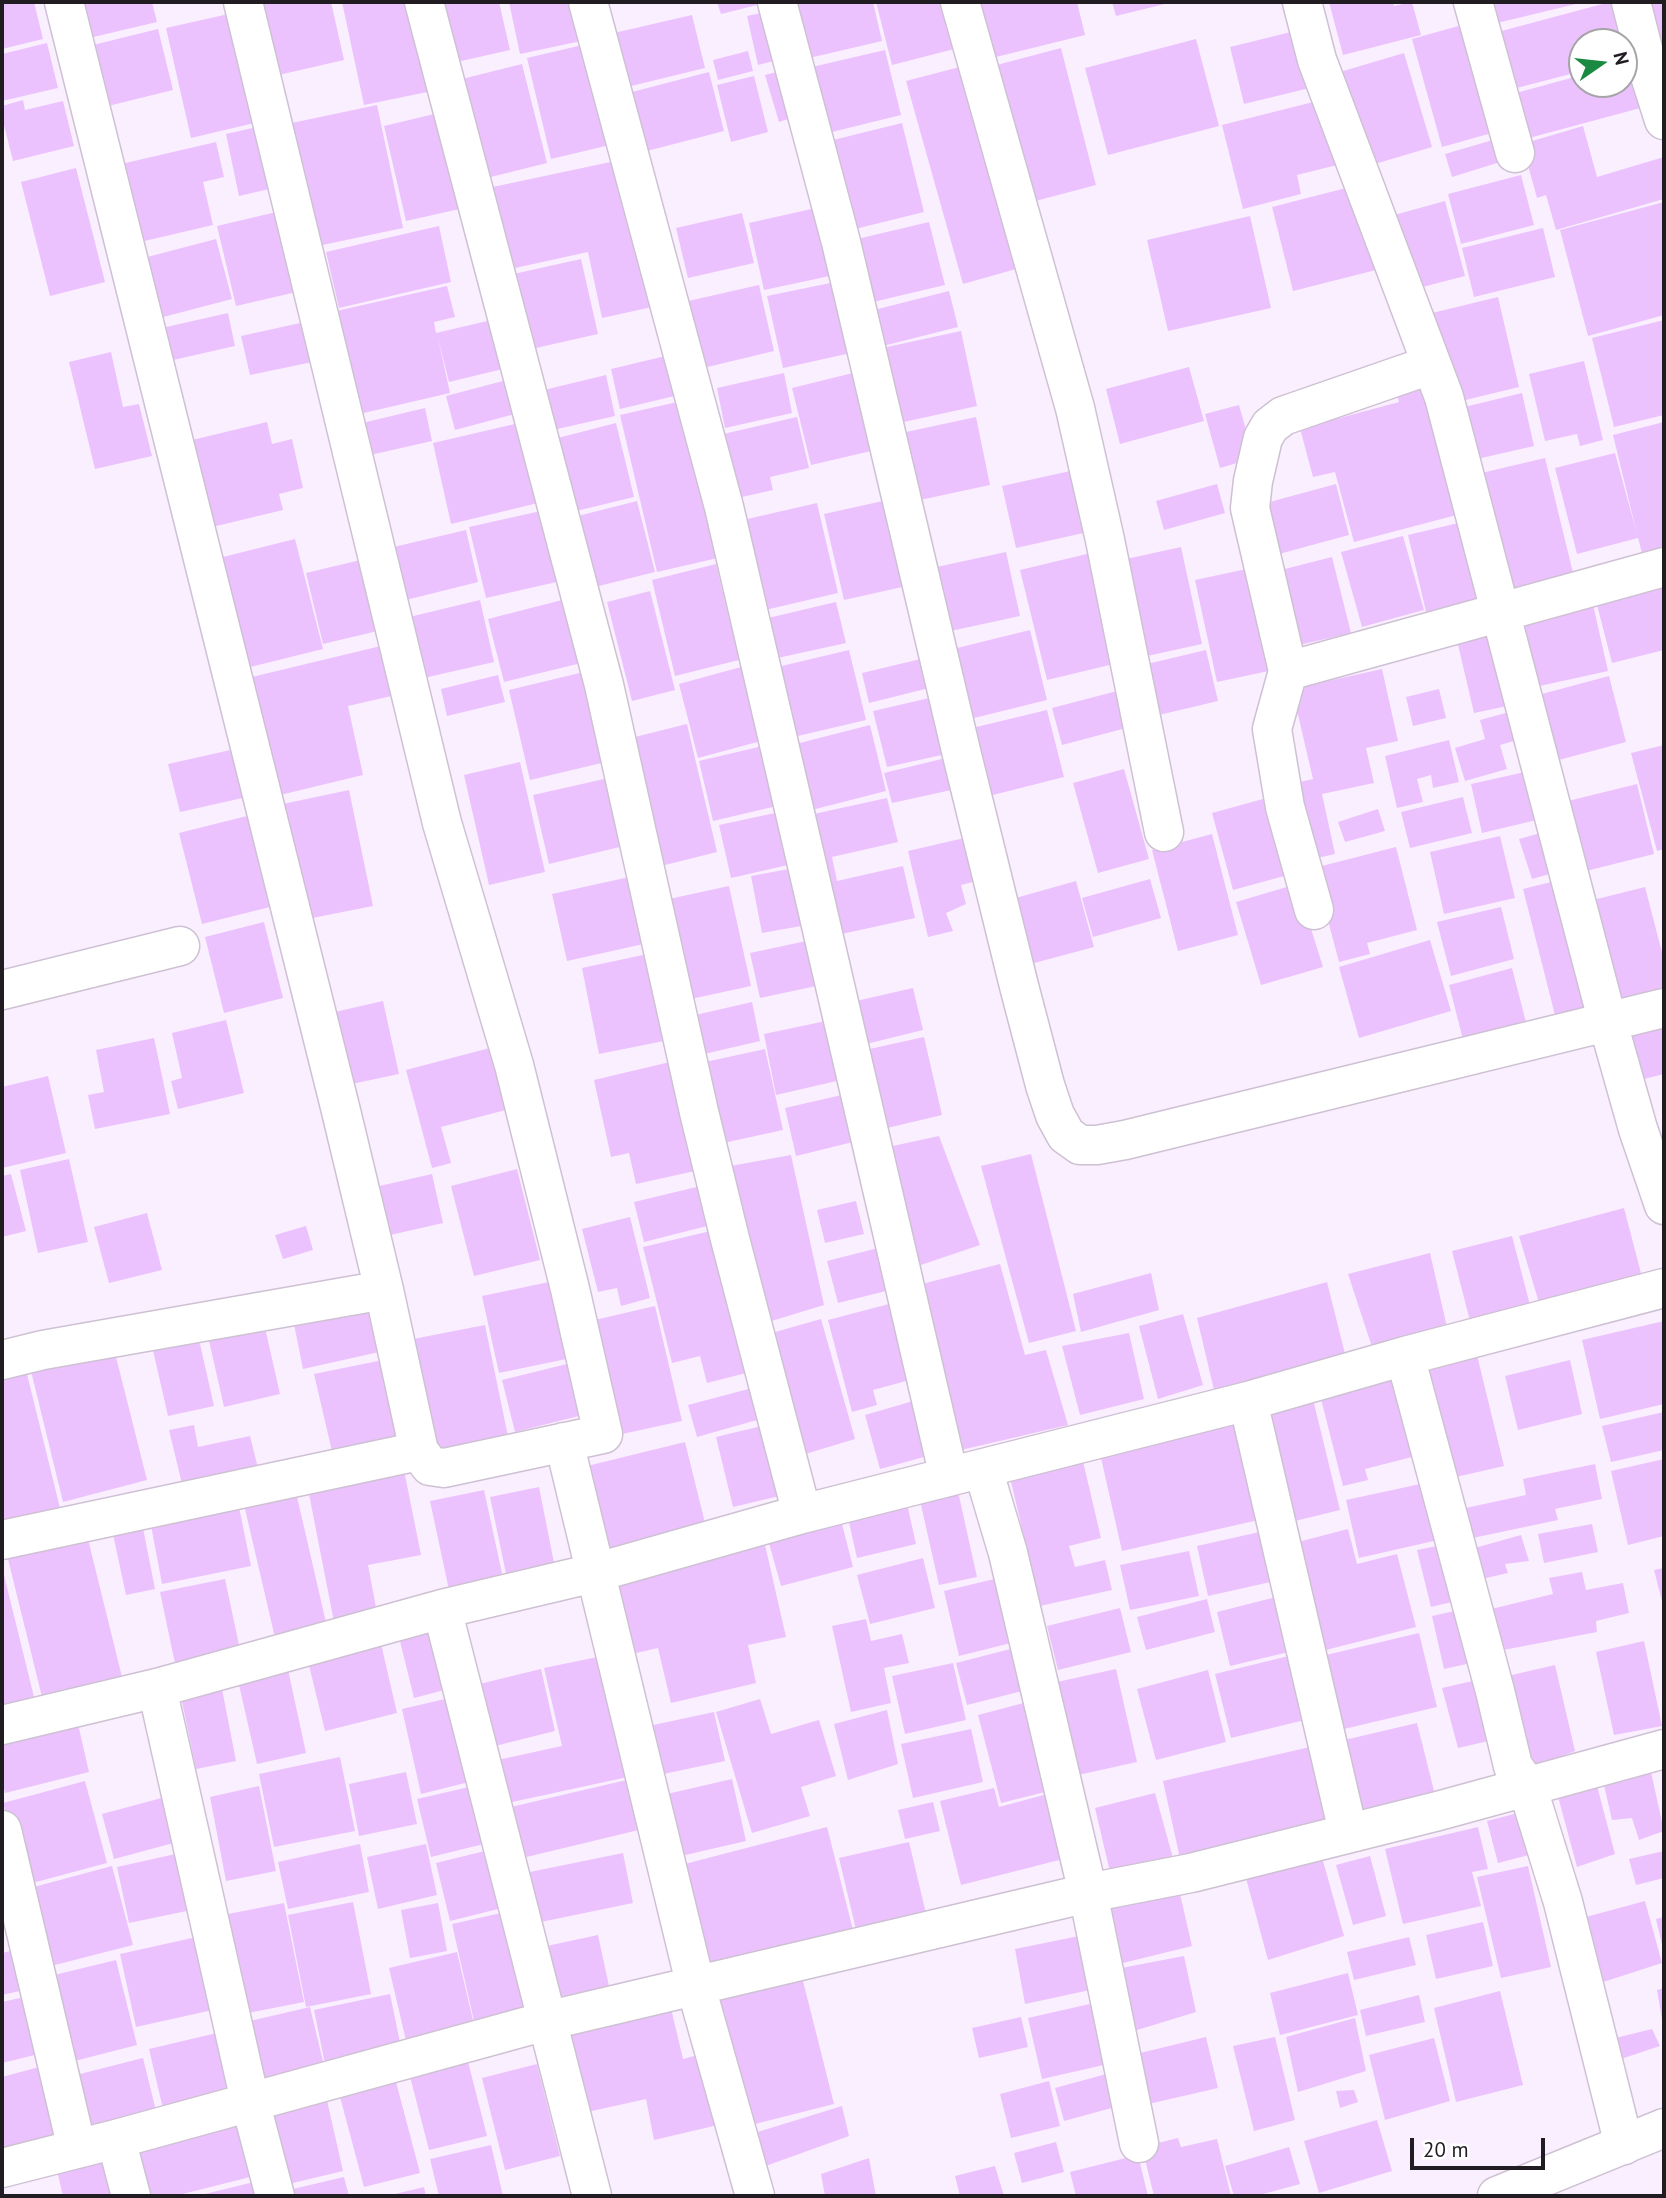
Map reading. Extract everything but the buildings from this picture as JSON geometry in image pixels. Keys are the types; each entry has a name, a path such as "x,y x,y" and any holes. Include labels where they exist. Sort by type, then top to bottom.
{"street":[{"path":"64,2 384,1290 419,1451 430,1466 443,1468 603,1434 514,1065 442,823 243,2"},
{"path":"424,2 604,684 699,1112 802,1514"},
{"path":"588,2 724,507 966,1473 1008,1553 1088,1892 1139,2143"},
{"path":"777,2 841,242 1019,986 1045,1085 1055,1115 1066,1135 1080,1145 1125,1140 1664,1008"},
{"path":"960,2 1075,408 1105,540 1164,832"},
{"path":"1302,2 1317,60 1444,397 1608,1023 1638,1129 1664,1205"},
{"path":"1473,2 1515,153"},
{"path":"1631,2 1664,120"},
{"path":"1314,910 1284,807 1272,729 1288,671 1250,508 1253,481 1263,438 1270,426 1283,416 1430,365"},
{"path":"1288,671 1664,567"},
{"path":"2,990 180,946"},
{"path":"2,1725 157,1688 442,1609 594,1573 802,1514 1248,1401 1405,1356 1664,1289"},
{"path":"2,1360 43,1350 384,1290"},
{"path":"1405,1356 1513,1766 1527,1786 1563,1902 1624,2145"},
{"path":"1248,1401 1348,1832"},
{"path":"564,1442 696,1987 755,2196"},
{"path":"2,1540 419,1451"},
{"path":"442,1609 592,2196"},
{"path":"157,1688 250,2101 275,2196"},
{"path":"2,2168 546,2021 1088,1892 1191,1873 1438,1811 1664,1749"},
{"path":"2,1829 77,2149"},
{"path":"1497,2196 1664,2128"},
{"path":"116,2139 131,2196"}]}
